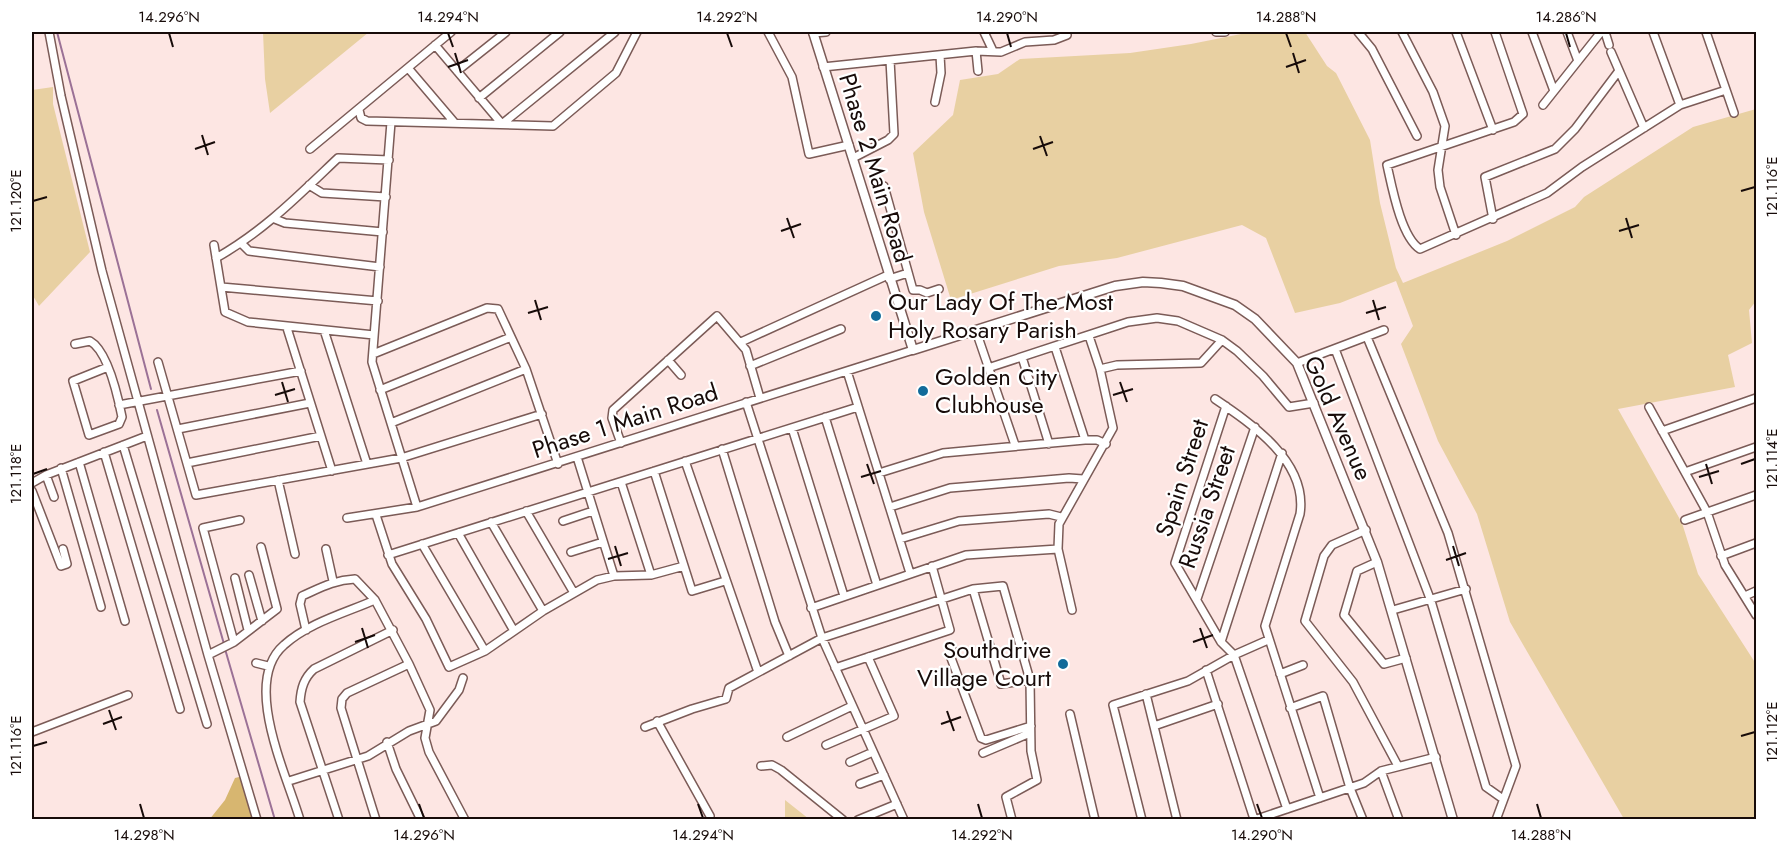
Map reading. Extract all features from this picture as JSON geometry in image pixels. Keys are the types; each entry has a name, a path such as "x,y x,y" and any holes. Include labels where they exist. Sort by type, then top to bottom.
{"street":[{"path":"49,32 60,96 137,400 257,819"},
{"path":"310,149 451,32"},
{"path":"457,71 506,32"},
{"path":"479,98 560,32"},
{"path":"502,124 615,32"},
{"path":"359,110 364,120 553,126 616,73 637,32"},
{"path":"768,32 792,77 809,154 849,145"},
{"path":"813,32 826,32"},
{"name":"Phase 2 Main Road","path":"813,32 888,277 913,350"},
{"path":"984,32 993,51"},
{"path":"1026,32 1031,41"},
{"path":"823,67 976,51 1006,51 1025,42 1054,40 1067,35 1066,32"},
{"path":"1216,32 1225,32"},
{"path":"1358,32 1372,50 1417,136"},
{"path":"1402,32 1441,112 1445,126 1438,170 1440,187 1456,235"},
{"path":"1456,32 1493,130"},
{"path":"1495,32 1523,114 1514,122 1493,130 1387,165 1402,219 1413,245 1420,249 1493,219 1547,193 1680,105 1726,90"},
{"path":"1532,32 1554,90"},
{"path":"1567,32 1578,61"},
{"path":"1543,105 1603,32 1618,72 1644,128"},
{"path":"1653,32 1680,105"},
{"path":"1706,32 1734,113"},
{"path":"435,45 502,124"},
{"path":"976,51 978,71"},
{"path":"935,102 941,73 940,55"},
{"path":"853,158 888,140 894,134 890,60"},
{"path":"408,68 454,122"},
{"path":"1493,219 1485,187 1485,177 1555,149 1575,129 1618,72"},
{"path":"391,122 372,362 417,507"},
{"path":"216,258 242,244 275,219 338,158 389,160"},
{"path":"309,185 322,193 386,197"},
{"path":"884,186 914,290 927,293 939,289"},
{"path":"275,219 285,223 383,232"},
{"path":"242,244 249,251 380,267"},
{"path":"214,245 225,312 248,322 287,328 374,335"},
{"path":"741,342 888,277 908,273"},
{"name":"Gold Avenue","path":"913,350 1114,286 1143,282 1183,286 1234,305 1255,319 1297,363 1366,530 1393,610 1453,819"},
{"path":"221,287 378,301"},
{"path":"373,354 487,308 498,309 526,369 558,464"},
{"path":"621,443 612,418 613,410 717,316 741,342 760,398"},
{"path":"988,368 1128,322 1157,318 1178,321 1222,340 1263,376 1289,407 1314,403"},
{"path":"287,328 332,471"},
{"path":"750,366 841,329"},
{"path":"324,330 367,464"},
{"path":"976,330 1015,445"},
{"path":"1297,363 1384,330"},
{"path":"1072,610 1058,549 1061,517 1106,444 1113,428 1100,369 1089,336"},
{"path":"380,390 511,337"},
{"path":"1367,337 1424,470 1466,589 1516,766 1496,819"},
{"path":"1100,369 1117,365 1201,363 1222,340"},
{"path":"75,344 92,341 108,367 122,420 119,424 89,435 73,381 108,367"},
{"path":"1055,347 1085,440"},
{"path":"1335,349 1431,601 1486,787 1503,799"},
{"name":"Phase 1 Main Road","path":"347,518 417,507 913,350"},
{"path":"1022,357 1049,444"},
{"path":"668,360 681,375"},
{"path":"158,362 196,495 401,458 542,414"},
{"path":"391,423 526,369"},
{"path":"119,405 300,371"},
{"path":"847,371 910,573"},
{"path":"1662,431 1756,398"},
{"path":"1215,399 1255,427 1282,453 1294,480 1301,507 1265,626 1320,798"},
{"path":"746,402 822,638 904,819"},
{"path":"178,429 310,403"},
{"name":"Spain Street","path":"1197,600 1175,562 1226,406"},
{"path":"388,555 858,407"},
{"path":"1649,407 1707,512 1721,556 1756,615"},
{"path":"825,417 877,585"},
{"name":"Russia Street","path":"1197,600 1255,427"},
{"path":"792,428 844,596"},
{"path":"32,483 61,468 147,436"},
{"path":"187,463 321,436"},
{"path":"879,472 943,453 1085,440 1097,440 1106,444"},
{"path":"123,445 207,724"},
{"path":"1685,472 1756,447"},
{"path":"722,449 775,622 789,656"},
{"path":"104,452 180,709"},
{"path":"1221,642 1282,453"},
{"path":"577,458 614,576"},
{"path":"686,461 725,581 758,672"},
{"path":"79,462 125,621"},
{"path":"61,468 101,607"},
{"path":"654,471 692,591 725,581"},
{"path":"46,475 54,496"},
{"path":"890,507 950,488 1069,478 1083,479"},
{"path":"278,480 295,554"},
{"path":"621,482 651,575"},
{"path":"32,491 61,566 67,564 63,549"},
{"path":"1685,520 1756,495"},
{"path":"563,521 594,511"},
{"path":"526,512 574,593"},
{"path":"900,539 959,521 1049,514 1061,517"},
{"path":"376,515 388,555 426,619 449,667 485,651 543,611 597,580 614,576 651,575 684,566"},
{"path":"234,642 203,528 240,520"},
{"path":"491,522 543,611"},
{"path":"1366,530 1332,546 1324,556 1305,621 1353,681 1398,766"},
{"path":"458,533 514,631"},
{"path":"572,552 603,542"},
{"path":"1721,556 1756,543"},
{"path":"422,544 485,651"},
{"path":"211,654 234,642 276,612 278,607 261,547"},
{"path":"326,549 333,581"},
{"path":"811,608 966,555 1058,549"},
{"path":"1377,562 1357,571 1344,615 1384,664 1406,658"},
{"path":"835,668 950,630 932,566"},
{"path":"249,575 262,621"},
{"path":"235,578 248,630"},
{"path":"306,630 300,600 333,581 355,579 375,600 393,630 430,710 425,738 429,753 465,819"},
{"path":"645,728 657,721 726,699 729,688 822,638 972,589 1003,586 1030,680 1031,730 1037,780 1006,797 1012,819"},
{"path":"972,589 1001,684 1030,680"},
{"path":"1393,610 1431,601 1466,589"},
{"path":"1744,596 1756,591"},
{"path":"300,819 266,711 264,685 268,666 280,648 306,630 375,600"},
{"path":"1197,600 1221,642 1234,655 1287,809"},
{"path":"339,819 300,702 306,676 314,669 393,630"},
{"path":"1142,819 1113,705 1188,681 1234,655 1268,640"},
{"path":"952,649 951,658 981,738 986,740 1031,730"},
{"path":"826,745 894,716 868,657"},
{"path":"256,663 268,666"},
{"path":"376,819 341,708 342,699 347,693 409,664"},
{"path":"1280,674 1303,665"},
{"path":"1206,670 1254,819 1364,783 1381,771 1436,757"},
{"path":"289,781 358,760 387,742 428,724 443,714 459,690 463,678"},
{"path":"1146,694 1177,819"},
{"path":"32,732 128,695"},
{"path":"1290,708 1323,696 1350,788 1363,819"},
{"path":"1154,726 1218,704"},
{"path":"787,736 852,706"},
{"path":"1070,714 1095,819"},
{"path":"657,721 710,816"},
{"path":"983,753 1031,730"},
{"path":"387,742 396,770 422,819"},
{"path":"850,762 873,752"},
{"path":"761,766 772,765 781,770 843,819"},
{"path":"1381,771 1399,819"},
{"path":"860,784 884,775"},
{"path":"858,819 897,804"}],"shaded area":[{"path":"263,32 369,32 270,113 265,79"},
{"path":"1251,32 1305,32 1327,66 1336,73 1370,140 1380,203 1396,268 1403,283 1507,241 1575,207 1584,197 1693,127 1756,109 1756,301 1749,310 1752,343 1728,355 1735,387 1618,409 1682,523 1698,574 1756,664 1756,819 1624,819 1510,622 1477,514 1438,441 1401,344 1413,326 1396,281 1340,303 1295,313 1266,238 1242,225 1117,258 1059,266 951,300 924,212 913,153 953,115 960,80 998,74 1020,59 1130,53"},
{"path":"53,87 53,104 90,252 39,306 32,294 32,90"},
{"path":"243,776 257,819 209,820 225,800 235,778"},
{"path":"785,800 809,819 785,819"}],"waterway":[{"path":"57,32 151,389"},
{"path":"157,410 224,644"},
{"path":"225,649 275,820"}],"place":[{"name":"Our Lady Of The Most Holy Rosary Parish","path":"876,316"},
{"name":"Golden City Clubhouse","path":"923,391"},
{"name":"Southdrive Village Court","path":"1063,664"}]}
